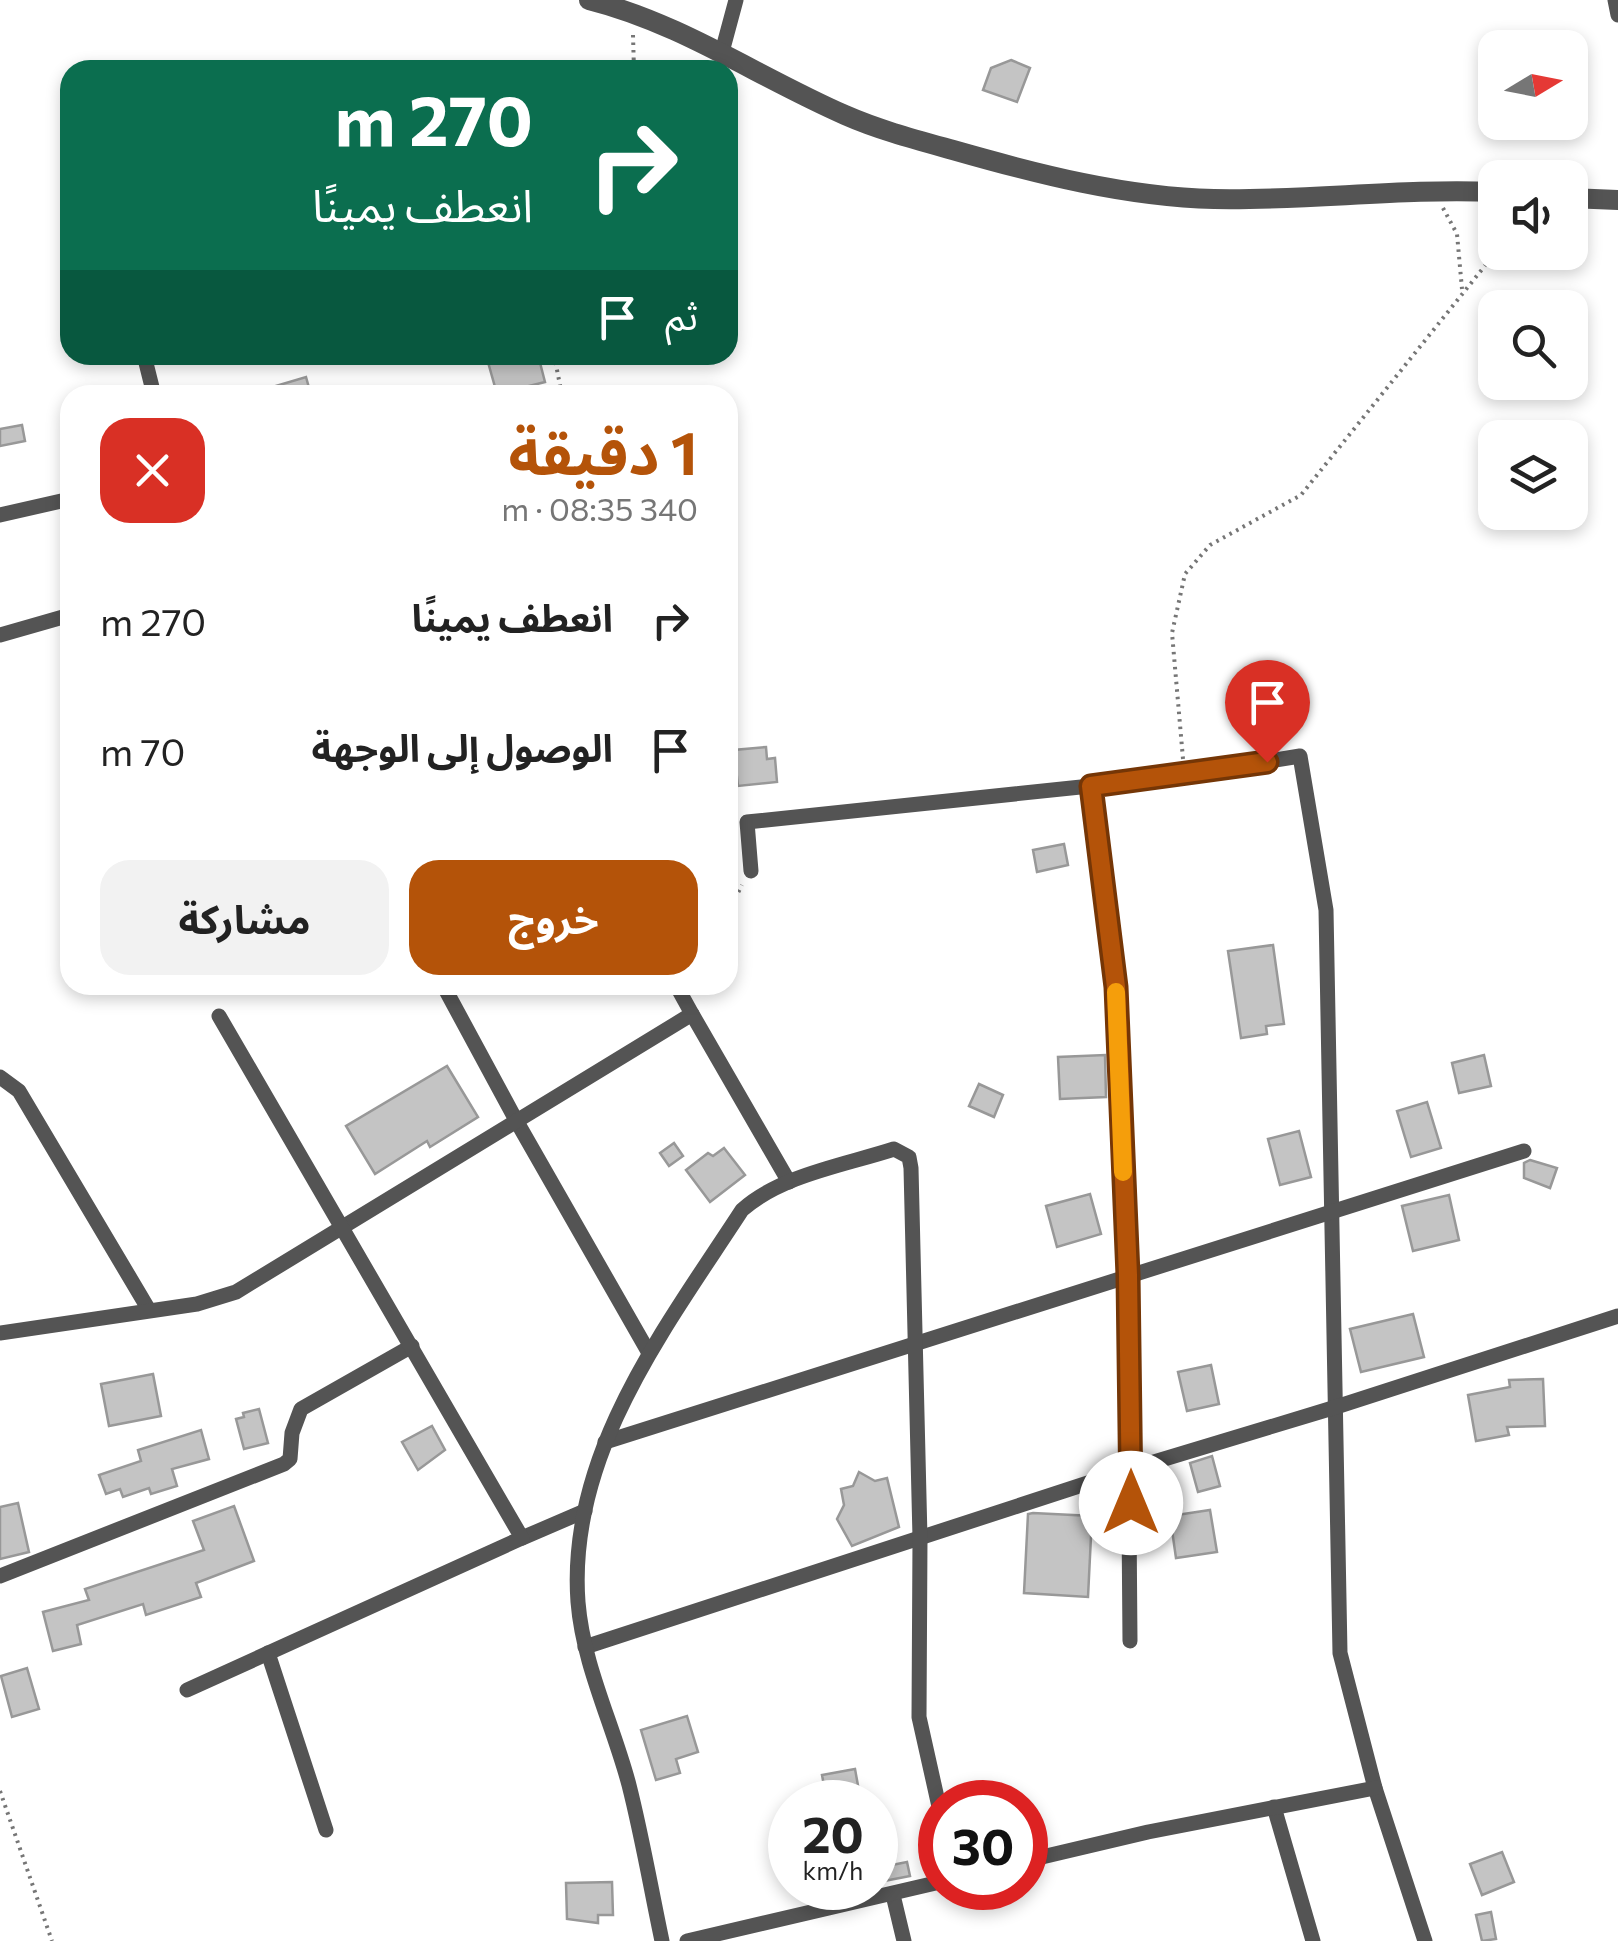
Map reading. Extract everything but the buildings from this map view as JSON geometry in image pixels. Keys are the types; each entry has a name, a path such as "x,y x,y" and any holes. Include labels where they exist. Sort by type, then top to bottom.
{"street":[{"path":"589,0 632,10 738,60"},
{"path":"722,52 736,0"},
{"path":"1615,0 1618,15"},
{"path":"738,60 847,116 954,150 1083,182 1151,194 1214,198 1478,191"},
{"path":"1588,199 1618,200"},
{"path":"0,515 60,501"},
{"path":"0,634 60,618"},
{"path":"751,870 747,822 1167,778 1300,756 1326,910 1340,1653 1375,1788 1425,1941"},
{"path":"1091,786 1116,987 1128,1275 1130,1641"},
{"path":"448,995 516,1122 649,1353"},
{"path":"682,995 790,1182"},
{"path":"0,1333 197,1304 236,1292 692,1014"},
{"path":"219,1016 522,1538"},
{"path":"0,1077 19,1091 149,1310"},
{"path":"662,1941 628,1784 585,1647 578,1602 586,1511 605,1442 649,1353 742,1210 756,1198 790,1182 894,1149 909,1157 917,1342 919,1716 933,1780"},
{"path":"605,1442 1524,1151"},
{"path":"585,1647 1618,1316"},
{"path":"0,1576 284,1464 290,1459 292,1433 301,1409 412,1346"},
{"path":"187,1690 586,1511"},
{"path":"268,1653 326,1830"},
{"path":"1048,1857 1375,1788"},
{"path":"1274,1807 1313,1941"},
{"path":"687,1941 822,1910"},
{"path":"896,1910 904,1941"}],"path":[{"path":"632,10 634,60"},
{"path":"1433,190 1457,234 1462,292"},
{"path":"1167,778 1182,760 1172,633 1186,574 1210,545 1302,495 1481,270"},
{"path":"0,1791 52,1941"}],"slow traffic":[{"path":"1116,992 1123,1172"}],"route":[{"path":"1131,1503 1128,1275 1116,987 1091,786 1267,762"}]}
